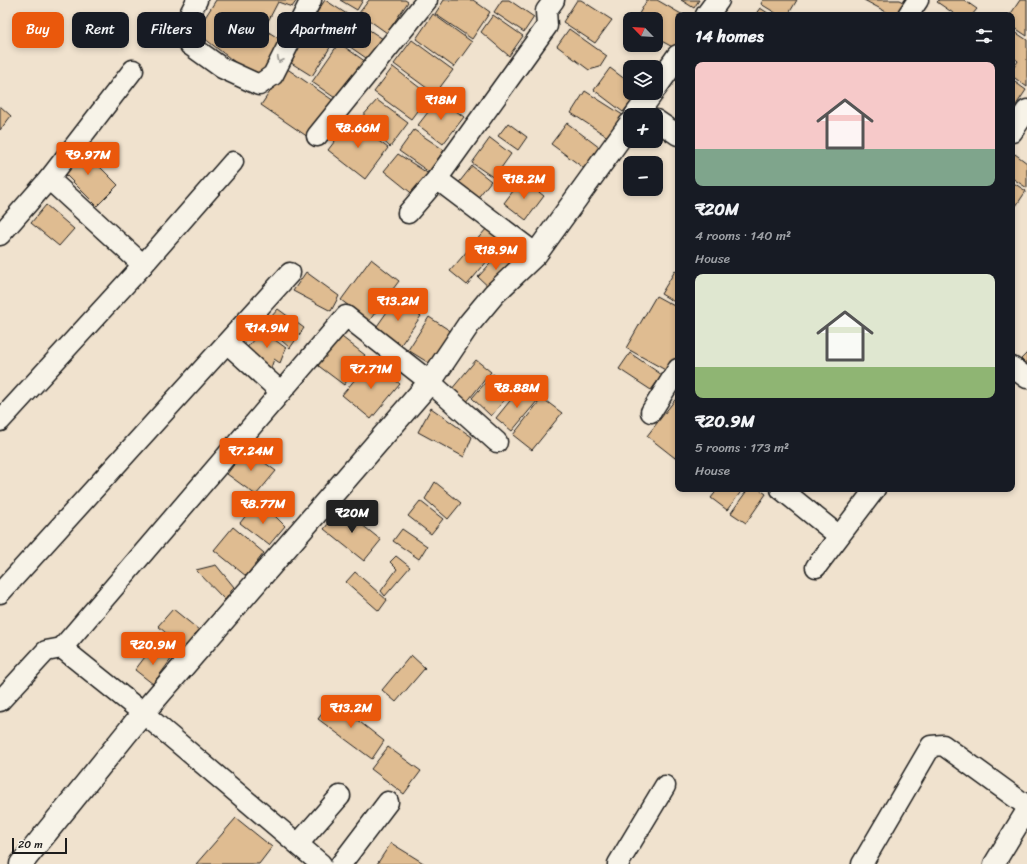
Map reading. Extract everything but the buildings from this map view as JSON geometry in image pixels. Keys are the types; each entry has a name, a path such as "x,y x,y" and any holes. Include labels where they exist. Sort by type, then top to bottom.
{"street":[{"path":"197,0 182,30 190,45 222,68 259,85 273,75 311,0"},
{"path":"317,136 427,0"},
{"path":"408,213 437,179 547,26 546,11 554,0"},
{"path":"709,12 718,0"},
{"path":"910,12 918,0"},
{"path":"663,77 675,60"},
{"path":"0,235 49,179 133,70"},
{"path":"1015,128 1027,110"},
{"path":"663,125 675,133"},
{"path":"21,864 143,713 430,382 469,324 494,294 536,254 623,140"},
{"path":"0,421 143,265 233,162"},
{"path":"49,179 143,265"},
{"path":"437,179 536,254"},
{"path":"0,593 290,273"},
{"path":"0,701 46,651 62,648 346,316 430,382 497,442"},
{"path":"227,343 281,392"},
{"path":"1015,369 1027,378"},
{"path":"651,412 675,374"},
{"path":"785,492 840,536"},
{"path":"816,567 873,492"},
{"path":"62,648 143,713 321,864"},
{"path":"862,864 931,746 943,746 1027,806"},
{"path":"618,864 665,786"},
{"path":"298,844 340,796"},
{"path":"341,864 388,802"},
{"path":"994,864 1027,810"}]}
